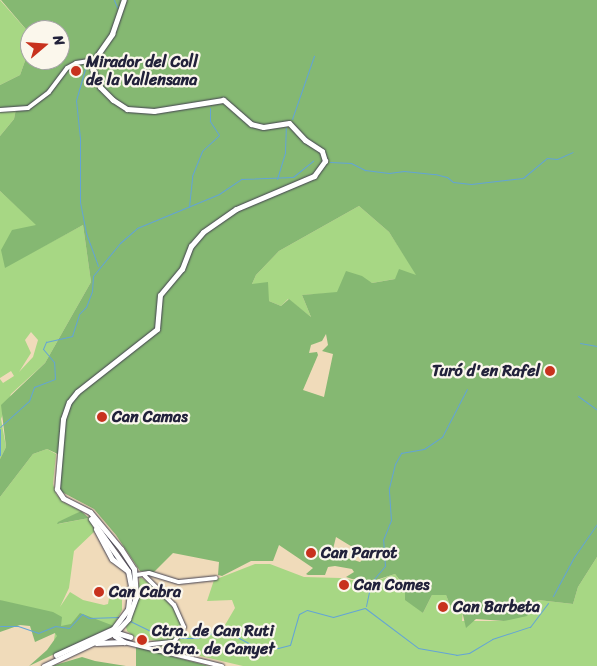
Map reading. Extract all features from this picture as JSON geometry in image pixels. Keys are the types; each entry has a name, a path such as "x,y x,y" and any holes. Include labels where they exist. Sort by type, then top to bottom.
{"street":[{"path":"45,666 52,660 116,632 131,609 136,575 129,561 90,512 64,498 56,483 63,420 73,396 157,329 160,295 182,269 191,246 203,232 236,208 314,176 325,161 322,150 305,140 289,123 263,126 251,124 223,100 168,110 127,109 100,87 93,70 94,60 112,34 124,0"},
{"path":"0,110 28,108 49,92 67,68 76,62 94,60"},
{"path":"81,507 136,575 149,573 179,582 216,578"},
{"path":"92,520 112,559 128,571"},
{"path":"108,533 128,571 131,609"},
{"path":"112,559 118,554"},
{"path":"87,641 116,632 130,637 143,645 168,644 178,640 184,627 180,613 144,575"},
{"path":"121,625 130,637"},
{"path":"39,666 65,650 121,625"},
{"path":"116,632 117,639 124,642"},
{"path":"93,643 124,642 143,645 222,666"}],"green space":[{"path":"0,0 20,23 20,70 22,70 20,75 0,85"},
{"path":"1,0 597,0 597,557 578,587 573,604 538,600 527,616 504,621 476,619 466,628 462,611 450,605 446,595 432,595 423,613 405,600 405,587 395,574 373,581 352,579 346,577 354,572 352,569 335,566 328,567 325,575 308,575 306,574 313,568 279,545 273,561 251,561 222,576 218,575 219,562 173,553 154,572 140,571 116,535 94,509 60,491 62,456 47,449 33,454 0,497 0,459 6,447 1,405 45,363 91,282 83,225 5,268 1,250 12,230 36,225 0,191 0,136 14,119 16,109 0,109 0,85 20,75 22,70 70,70 70,20 20,20 20,22","holes":["359,206 389,232 416,275 399,269 395,279 372,283 362,276 346,271 337,292 302,295 311,317 289,299 281,306 269,301 268,282 252,284 256,275 279,251","326,334 328,345 322,351 333,354 324,397 303,390 318,355 317,352 309,353 311,345 322,341","336,537 354,548 371,552 360,562 332,553"]},
{"path":"0,109 16,109 14,119 0,136"},
{"path":"0,191 37,225 5,267 83,225 91,282 45,363 11,394 1,419 6,447 0,459 0,379 3,383 14,376 11,371 0,378","holes":["31,332 38,340 33,357 19,372 31,353 25,340"]},
{"path":"359,206 389,232 417,275 372,283 366,281 337,293 302,295 311,317 288,299 281,306 269,301 252,284 256,275 279,251"},
{"path":"47,449 56,454 53,484 56,494 63,502 81,511 58,524 89,518 95,531 74,551 69,588 60,607 70,592 83,600 104,605 108,604 110,593 122,593 122,610 113,627 54,640 55,633 0,600 0,497 33,454"},
{"path":"81,511 89,518 57,524 58,522"},
{"path":"597,557 597,666 243,666 153,645 172,647 185,633 197,635 225,625 235,608 232,600 207,601 214,580 255,564 270,564 304,577 340,578 370,583 395,574 423,613 432,595 446,595 450,605 463,611 462,621 504,621 538,600 573,604 578,587"},
{"path":"140,577 155,587 175,610 182,623 177,640 170,643 136,638 127,631 126,627 136,605"},
{"path":"0,600 53,612 62,617 61,626 71,624 80,613 114,626 29,666 47,650 57,636 55,633 35,642 30,626 20,625 0,632"},
{"path":"136,647 155,652 209,666 136,666"},
{"path":"82,657 95,661 126,666 52,666"}],"waterway":[{"path":"114,0 117,7"},
{"path":"292,119 314,56"},
{"path":"85,69 76,100 80,137 80,202 86,233 98,266"},
{"path":"189,207 192,176 202,151 219,135 210,121 210,108"},
{"path":"277,179 285,152 286,128"},
{"path":"330,162 351,163 365,170 389,173 404,171 435,174 447,177 453,182 471,184 523,178 547,158 557,159 573,152"},
{"path":"0,427 29,401 34,387 55,379 54,362 43,349 46,342 72,336 79,314 86,307 92,291 93,276 120,243 137,228 219,194 241,179 293,177 313,161"},
{"path":"580,343 597,346"},
{"path":"374,579 385,566 383,540 391,520 389,488 395,464 401,453 424,449 442,437 467,389"},
{"path":"578,396 597,410"},
{"path":"0,429 0,455"},
{"path":"553,596 574,557 597,524"},
{"path":"366,606 370,587"},
{"path":"179,638 197,638 224,630 254,646 278,648 290,645 299,614 307,610 333,617 365,608 418,648 456,655 469,653 492,639 530,627 548,603"},
{"path":"0,626 18,626 38,633 55,626 69,628 82,614 89,618 119,617"},
{"path":"130,621 155,633 175,636"}],"place":[{"name":"Mirador del Coll de la Vallensana","path":"76,71"},
{"name":"Turó d'en Rafel","path":"550,371"},
{"name":"Can Camas","path":"102,417"},
{"name":"Can Parrot","path":"311,553"},
{"name":"Can Comes","path":"344,585"},
{"name":"Can Cabra","path":"99,592"},
{"name":"Can Barbeta","path":"443,607"},
{"name":"Ctra. de Can Ruti - Ctra. de Canyet","path":"142,640"}]}
